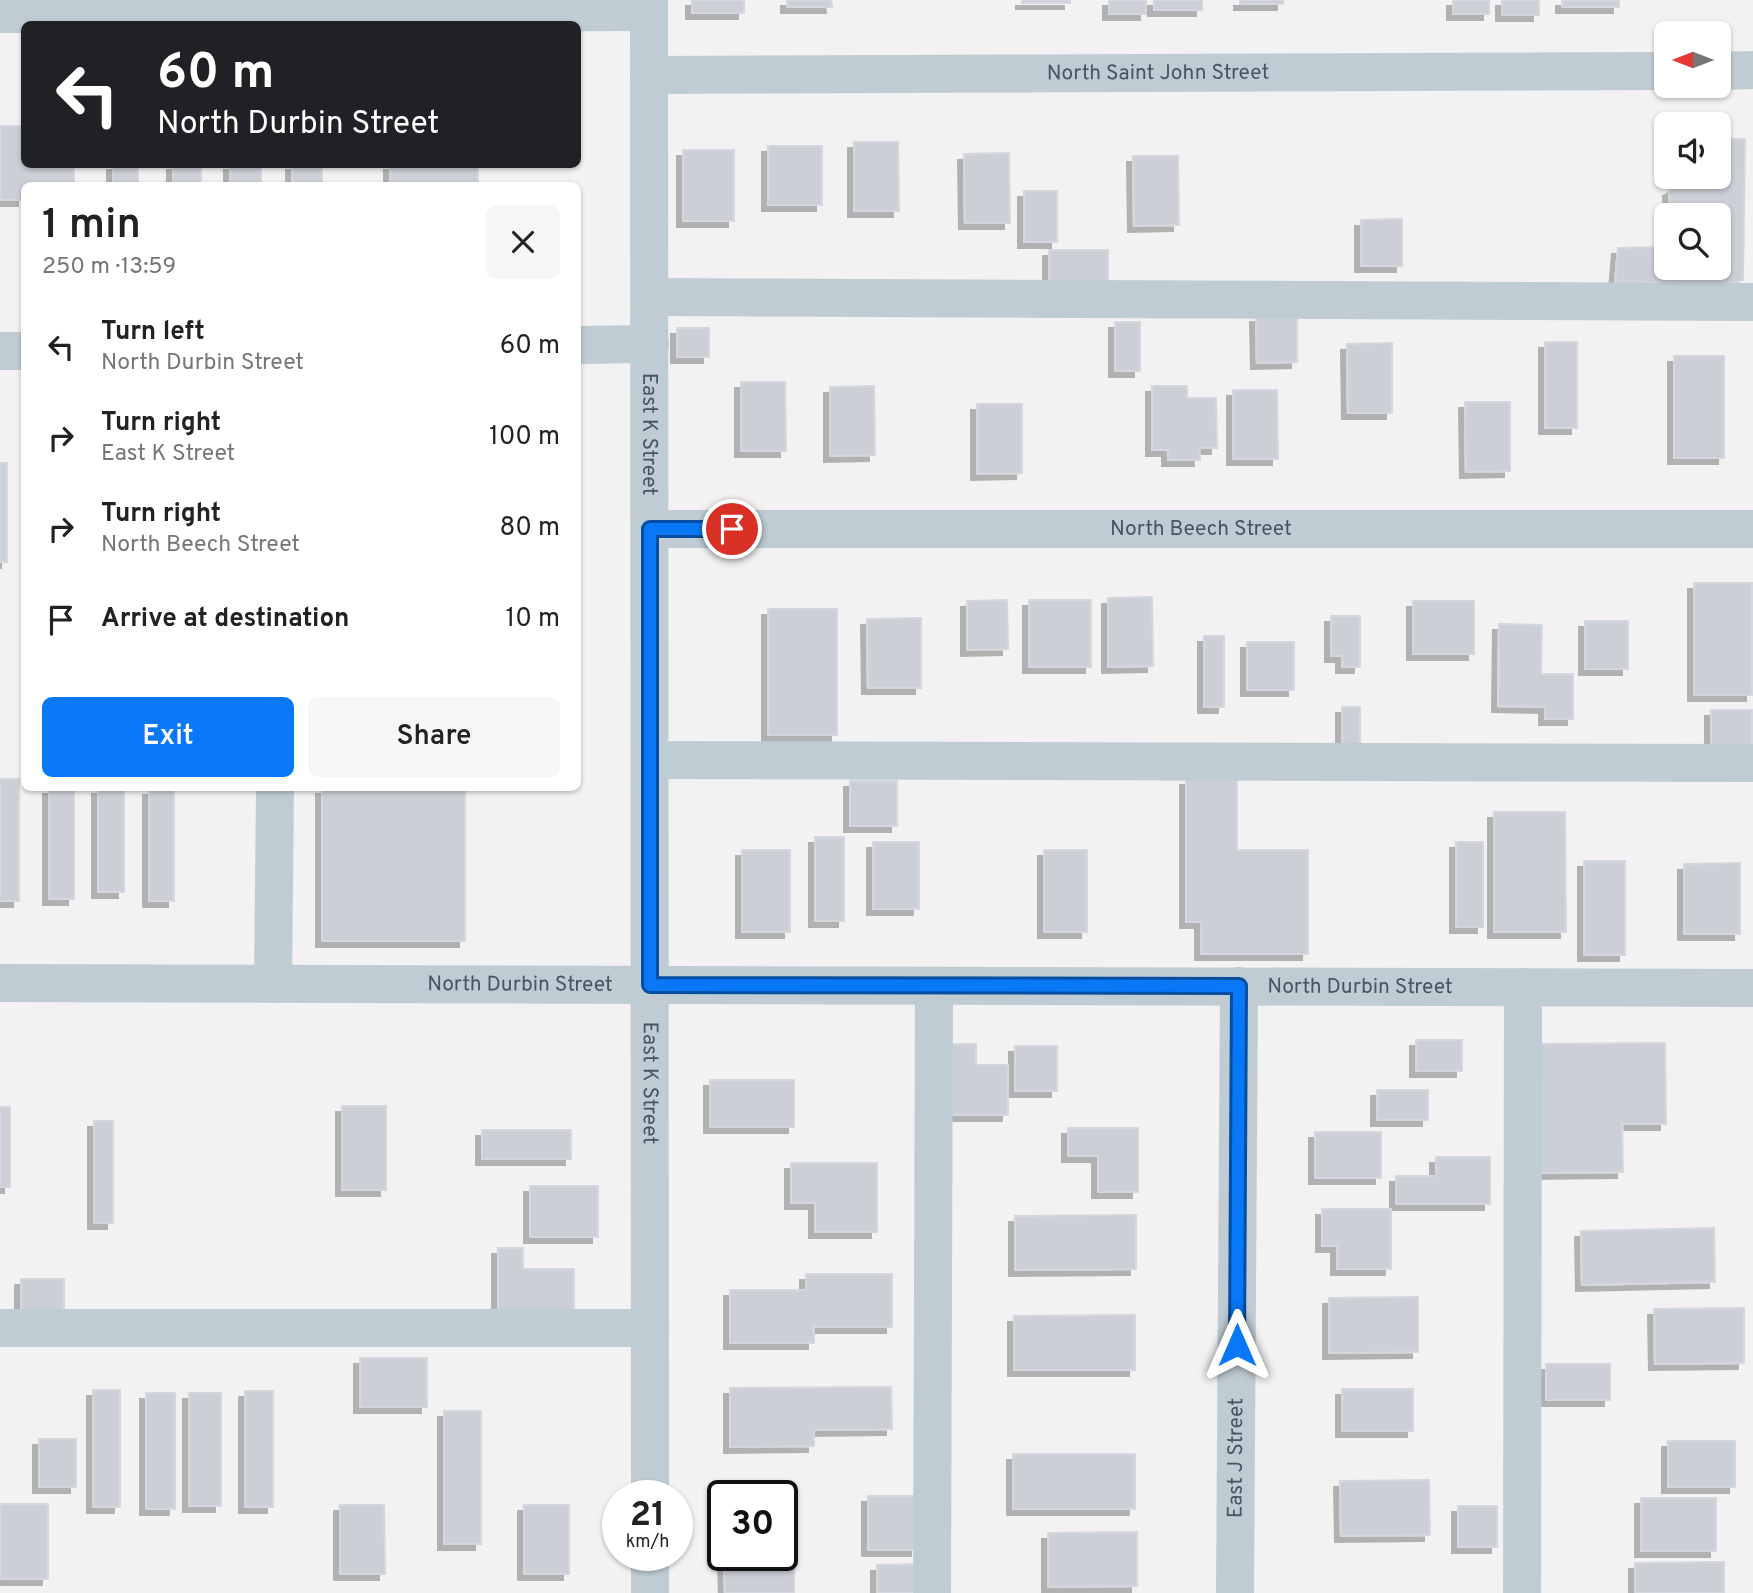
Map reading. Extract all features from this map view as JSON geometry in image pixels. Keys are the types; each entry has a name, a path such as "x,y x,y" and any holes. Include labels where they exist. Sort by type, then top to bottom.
{"street":[{"path":"0,14 649,6"},
{"name":"East K Street","path":"649,6 650,1480"},
{"path":"1731,71 1753,70"},
{"name":"North Saint John Street","path":"649,75 1654,71"},
{"path":"650,296 1753,302"},
{"path":"581,345 650,344"},
{"path":"0,351 21,351"},
{"name":"North Beech Street","path":"650,529 1753,529"},
{"path":"650,760 1753,763"},
{"path":"273,984 275,791"},
{"name":"North Durbin Street","path":"0,983 1753,988"},
{"path":"932,1593 934,986"},
{"name":"East J Street","path":"1235,1593 1239,986"},
{"path":"1522,1593 1523,987"},
{"path":"0,1328 650,1328"},
{"path":"650,1571 650,1593"}],"building":[{"path":"692,0 744,0 744,13 692,13"},
{"path":"787,0 831,0 832,7 787,7"},
{"path":"1022,0 1070,0 1070,3 1022,3"},
{"path":"1109,0 1146,0 1146,14 1109,14"},
{"path":"1154,0 1202,0 1202,10 1154,10"},
{"path":"1240,0 1283,0 1283,4 1240,4"},
{"path":"1453,0 1489,0 1489,14 1453,14"},
{"path":"1502,0 1539,0 1539,15 1502,15"},
{"path":"1562,0 1619,0 1619,7 1562,7"},
{"path":"0,126 21,126 21,168 74,168 74,182 21,182 21,200 0,200"},
{"path":"1731,139 1745,139 1743,280 1705,289 1675,282 1615,283 1618,248 1654,247 1654,280 1731,280 1731,203 1670,203 1669,190 1731,189"},
{"path":"854,142 898,142 899,211 854,211"},
{"path":"768,146 822,146 822,205 768,205"},
{"path":"683,150 734,150 734,221 683,221"},
{"path":"1009,153 1010,223 965,223 964,154"},
{"path":"1133,156 1178,156 1179,225 1134,226"},
{"path":"113,168 138,168 138,182 113,182"},
{"path":"173,168 201,168 201,182 173,182"},
{"path":"230,168 261,168 261,182 230,182"},
{"path":"292,168 322,168 322,182 292,182"},
{"path":"390,168 478,168 478,182 390,182"},
{"path":"1024,191 1057,191 1057,242 1024,242"},
{"path":"1402,219 1402,266 1361,266 1361,220"},
{"path":"1049,250 1108,250 1108,293 1049,282"},
{"path":"1256,316 1297,316 1297,362 1257,363"},
{"path":"1115,322 1140,322 1140,371 1115,371"},
{"path":"677,328 709,328 709,357 677,357"},
{"path":"1545,342 1577,342 1577,428 1545,428"},
{"path":"1392,343 1392,413 1348,413 1347,344"},
{"path":"1674,356 1724,356 1724,458 1674,458"},
{"path":"741,382 785,382 786,451 741,451"},
{"path":"874,386 875,455 830,456 830,387"},
{"path":"1152,386 1187,386 1187,398 1216,398 1217,448 1199,448 1200,460 1168,460 1168,450 1152,450"},
{"path":"1233,390 1277,390 1278,459 1233,459"},
{"path":"1465,402 1510,402 1510,471 1466,472"},
{"path":"977,404 1022,404 1022,473 977,474"},
{"path":"0,463 7,463 7,562 0,562"},
{"path":"1694,583 1752,583 1752,695 1694,695"},
{"path":"1152,597 1153,666 1108,667 1108,598"},
{"path":"1007,600 1008,649 967,650 967,601"},
{"path":"1029,600 1091,600 1091,667 1029,667"},
{"path":"1413,601 1474,601 1474,654 1413,654"},
{"path":"768,609 837,609 837,735 768,735"},
{"path":"1331,616 1360,616 1360,667 1342,667 1342,656 1331,656"},
{"path":"921,618 921,688 868,688 867,619"},
{"path":"1585,621 1628,621 1628,669 1585,669"},
{"path":"1499,624 1542,625 1541,674 1573,674 1573,719 1545,719 1545,707 1498,706"},
{"path":"1204,636 1224,636 1224,707 1204,707"},
{"path":"1247,642 1294,642 1294,690 1247,690"},
{"path":"1342,707 1360,707 1360,751 1342,751"},
{"path":"1711,710 1752,710 1752,751 1711,751"},
{"path":"0,779 19,779 19,901 0,901"},
{"path":"1186,779 1237,779 1237,850 1308,850 1308,954 1201,954 1201,922 1186,922"},
{"path":"850,781 897,781 897,826 850,826"},
{"path":"49,791 74,791 74,899 49,899"},
{"path":"98,791 124,791 124,892 98,892"},
{"path":"149,791 174,791 174,901 149,901"},
{"path":"322,791 465,791 465,941 322,941"},
{"path":"1494,812 1565,812 1566,932 1494,932"},
{"path":"815,837 844,837 844,921 815,921"},
{"path":"873,842 919,842 919,909 873,909"},
{"path":"1456,842 1483,842 1483,927 1456,927"},
{"path":"742,850 790,850 790,932 742,932"},
{"path":"1044,850 1087,850 1087,932 1044,932"},
{"path":"1584,861 1625,861 1625,955 1584,955"},
{"path":"1740,863 1740,934 1684,934 1684,864"},
{"path":"1416,1040 1462,1040 1462,1071 1416,1071"},
{"path":"1665,1043 1666,1124 1622,1124 1623,1172 1536,1173 1536,1044"},
{"path":"950,1044 976,1044 976,1065 1008,1065 1008,1115 950,1115"},
{"path":"1015,1046 1057,1046 1057,1091 1015,1091"},
{"path":"710,1080 794,1080 794,1127 710,1127"},
{"path":"1377,1090 1428,1090 1428,1120 1377,1120"},
{"path":"342,1106 386,1106 386,1190 342,1190"},
{"path":"0,1107 10,1107 10,1187 0,1187"},
{"path":"94,1121 113,1121 113,1223 94,1223"},
{"path":"1068,1128 1138,1128 1138,1192 1098,1192 1098,1156 1068,1156"},
{"path":"482,1130 571,1130 571,1159 482,1159"},
{"path":"1315,1132 1381,1132 1381,1178 1315,1178"},
{"path":"1436,1157 1490,1157 1490,1204 1396,1204 1396,1176 1436,1176"},
{"path":"791,1163 877,1163 877,1232 815,1232 815,1203 791,1203"},
{"path":"530,1186 598,1186 598,1237 530,1237"},
{"path":"1322,1209 1391,1209 1391,1269 1337,1269 1337,1246 1322,1246"},
{"path":"1136,1215 1136,1269 1015,1270 1015,1216"},
{"path":"1714,1228 1715,1282 1582,1285 1581,1231"},
{"path":"498,1248 523,1248 523,1269 574,1269 574,1316 498,1316"},
{"path":"806,1274 892,1274 892,1327 814,1327 814,1343 730,1343 730,1290 806,1290"},
{"path":"21,1279 64,1279 64,1313 21,1313"},
{"path":"1418,1297 1418,1352 1329,1353 1329,1298"},
{"path":"1744,1308 1744,1363 1655,1364 1654,1309"},
{"path":"1135,1315 1135,1370 1014,1370 1014,1316"},
{"path":"360,1358 427,1358 427,1407 360,1407"},
{"path":"1546,1364 1610,1364 1610,1400 1546,1400"},
{"path":"891,1387 892,1429 814,1430 814,1446 730,1447 730,1388"},
{"path":"1342,1389 1413,1389 1413,1431 1342,1431"},
{"path":"93,1390 120,1390 120,1507 93,1507"},
{"path":"245,1391 273,1391 273,1507 245,1507"},
{"path":"146,1393 175,1393 175,1509 146,1509"},
{"path":"189,1393 221,1393 221,1506 189,1506"},
{"path":"444,1411 481,1411 481,1544 444,1544"},
{"path":"39,1439 76,1439 76,1487 39,1487"},
{"path":"1668,1441 1735,1441 1735,1487 1668,1487"},
{"path":"1013,1454 1135,1454 1135,1509 1013,1509"},
{"path":"1429,1480 1430,1535 1341,1536 1340,1481"},
{"path":"868,1496 917,1496 917,1550 868,1550"},
{"path":"1641,1498 1716,1498 1716,1551 1641,1551"},
{"path":"0,1504 48,1504 48,1579 0,1579"},
{"path":"340,1505 384,1505 385,1574 340,1574"},
{"path":"524,1505 569,1505 569,1574 524,1574"},
{"path":"1458,1506 1497,1506 1497,1547 1458,1547"},
{"path":"1137,1532 1137,1586 1048,1587 1048,1533"},
{"path":"1724,1562 1724,1593 1635,1593 1635,1563"},
{"path":"922,1564 922,1593 877,1593 877,1565"},
{"path":"724,1571 794,1571 794,1593 725,1593"}],"route":[{"path":"732,529 650,529 650,985 1239,986 1237,1345"}]}
